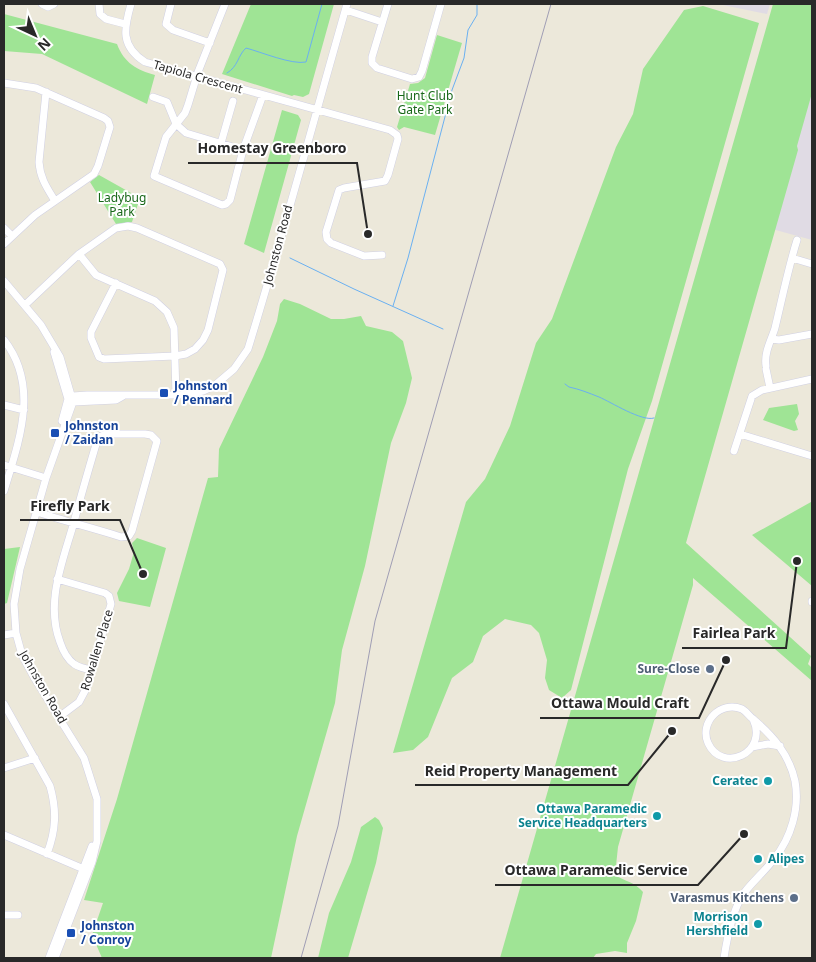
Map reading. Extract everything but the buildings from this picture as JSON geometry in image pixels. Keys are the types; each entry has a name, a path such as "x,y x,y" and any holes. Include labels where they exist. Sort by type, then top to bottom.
{"street":[{"path":"42,4 48,7 54,4"},
{"path":"99,4 100,14 106,19 125,24"},
{"name":"Tapiola Crescent","path":"131,4 125,24 126,41 132,52 145,62 390,130 397,135 398,139 385,181 339,190 326,232 327,239 331,243 364,256 382,255"},
{"path":"171,4 166,24 174,30 210,43"},
{"path":"225,4 185,113 166,137 154,176 222,205 226,204 230,200 243,150 263,95"},
{"path":"388,4 372,57 372,63 376,68 412,79 419,77 422,71 441,4"},
{"path":"346,7 382,22"},
{"name":"Johnston Road","path":"55,958 86,870 98,826 97,799 84,758 26,663 16,633 14,617 15,592 46,478 71,399 117,394 123,396 195,393 214,386 234,369 248,349 271,275 346,7"},
{"path":"4,83 30,86 46,92 104,118 108,121 110,127 94,174 35,215 4,244"},
{"path":"46,92 40,171 44,183 55,201"},
{"path":"153,97 167,102 176,124 186,133 243,150"},
{"path":"221,144 234,102"},
{"path":"25,304 79,254 116,228 128,226 220,264 224,270 206,335 200,345 190,352 175,356 100,357 91,338 91,332 116,284"},
{"path":"4,228 12,236"},
{"path":"770,388 764,357 772,338 797,240"},
{"path":"79,254 96,274 155,301 168,312 173,322 176,395"},
{"path":"792,258 812,264"},
{"path":"4,282 25,304 60,357 71,399"},
{"path":"772,338 779,340 812,334"},
{"path":"4,340 17,362 23,382 24,410 7,466 4,491"},
{"path":"734,451 752,396 762,390 812,379"},
{"path":"4,405 24,410"},
{"path":"36,512 74,523 121,537 129,536 157,444 154,437 145,434 106,434 99,437 74,523 58,579 54,598 54,617 63,650 70,661 92,670"},
{"path":"740,434 812,456"},
{"path":"7,466 46,478"},
{"name":"Rowallen Place","path":"58,579 105,593 111,600 88,687 76,705 59,717"},
{"path":"4,635 16,633"},
{"path":"4,704 50,786 55,804 55,824 47,854"},
{"path":"724,958 732,921 744,894 774,860 781,849 792,828 795,808 795,782 789,762 780,746 764,728 753,719 742,710 727,708 714,714 710,719 706,739 713,750 719,755 735,758 743,755 752,747 756,740 757,732 753,719"},
{"path":"752,747 768,744 780,746"},
{"path":"4,768 35,758"},
{"path":"4,835 86,870"},
{"name":"Johnston Road","path":"49,958 86,870"},
{"path":"4,915 18,915"}],"shaded area":[{"path":"718,4 770,4 767,14"},
{"path":"812,85 812,240 772,229"}],"green space":[{"path":"251,4 334,4 309,94 303,97 292,96 222,74"},
{"path":"773,4 812,4 812,93 797,146 798,150 686,543 811,656 808,664 812,668 812,681 693,578 693,585 618,847 615,875 633,884 643,892 636,921 627,943 627,953 615,951 596,954 593,958 500,958"},
{"path":"703,6 759,23 652,401 628,469 571,690 562,698 549,690 545,678 547,660 539,633 531,625 505,619 483,636 473,662 452,678 428,737 413,750 393,753 466,502 485,479 510,426 536,343 552,319 616,147 633,114 643,69 684,10"},
{"path":"4,14 117,44 127,61 142,71 155,75 147,104 42,54 4,51"},
{"name":"Hunt Club Gate Park","path":"437,35 462,43 435,135 404,127 399,130 397,127 410,84 418,83 425,78"},
{"path":"282,110 298,115 301,120 264,253 244,244"},
{"name":"Ladybug Park","path":"99,175 140,198 132,222 116,224 90,182"},
{"path":"284,299 300,304 331,319 361,316 366,326 392,332 403,341 412,378 406,403 391,443 365,566 342,650 335,703 297,836 271,958 102,958 92,935 103,903 84,900 117,799 208,478 218,477 219,449 263,357 277,321 280,304"},
{"path":"797,404 799,414 795,421 798,430 794,431 763,420 769,408"},
{"path":"812,502 812,586 752,535"},
{"path":"137,538 166,548 150,607 119,601 117,593 129,569 134,552 132,543"},
{"path":"20,547 7,603 4,604 4,549"},
{"path":"375,817 383,828 376,863 348,958 318,958 329,913 351,862 361,827"}],"waterway":[{"path":"227,73 233,68 246,48 293,62 306,62 322,4"},
{"path":"393,306 408,258 452,90 464,58 468,30 477,15 477,4"},
{"path":"290,258 443,329"},
{"path":"565,384 599,397 634,414 654,418"}],"railway":[{"path":"301,958 338,826 375,621 551,4"}],"place":[{"name":"Homestay Greenboro","path":"368,234"},
{"name":"Johnston / Pennard","path":"164,393"},
{"name":"Johnston / Zaidan","path":"55,433"},
{"name":"Fairlea Park","path":"797,561"},
{"name":"Firefly Park","path":"143,574"},
{"name":"Ottawa Mould Craft","path":"726,660"},
{"name":"Sure-Close","path":"710,669"},
{"name":"Reid Property Management","path":"672,731"},
{"name":"Ceratec","path":"768,781"},
{"name":"Ottawa Paramedic Service Headquarters","path":"657,816"},
{"name":"Ottawa Paramedic Service","path":"744,834"},
{"name":"Alipes","path":"758,859"},
{"name":"Varasmus Kitchens","path":"794,898"},
{"name":"Morrison Hershfield","path":"758,924"},
{"name":"Johnston / Conroy","path":"71,933"}]}
